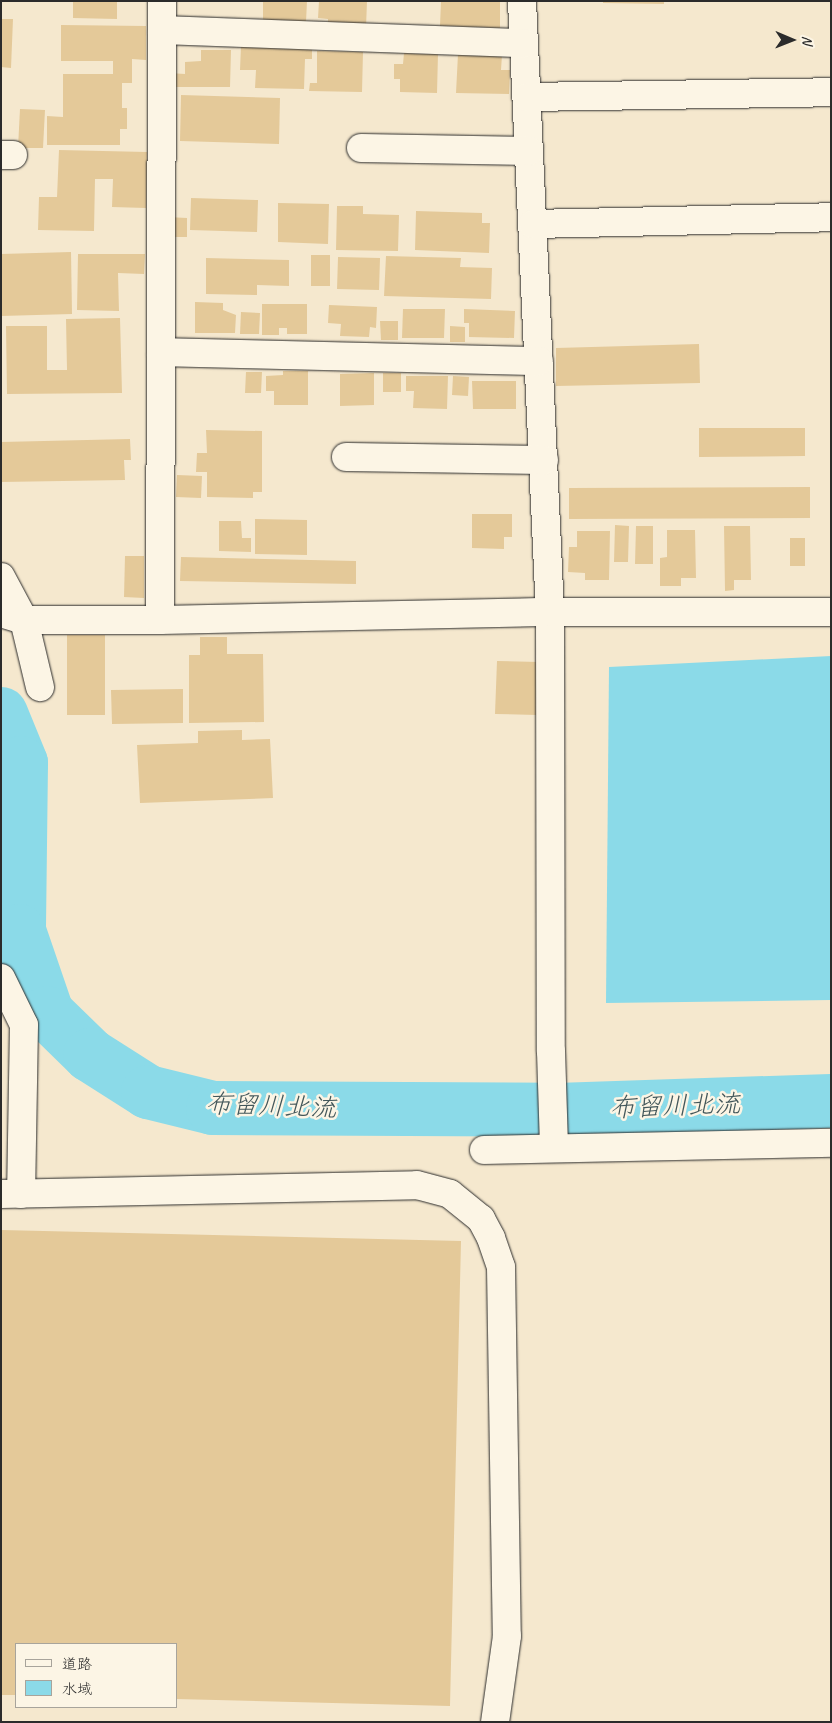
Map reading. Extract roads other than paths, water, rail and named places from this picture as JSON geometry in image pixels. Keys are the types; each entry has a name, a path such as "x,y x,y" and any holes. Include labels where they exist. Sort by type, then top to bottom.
{"street":[{"path":"160,620 162,1"},
{"path":"522,1 550,612 551,1051 554,1148"},
{"path":"162,30 524,43"},
{"path":"527,97 831,92"},
{"path":"361,148 530,151"},
{"path":"533,224 831,217"},
{"path":"161,352 539,361"},
{"path":"346,457 544,460"},
{"path":"1,577 12,616 40,687"},
{"path":"12,616 160,620 550,612 831,612"},
{"path":"1,978 24,1024 11,1194 417,1185 450,1194 481,1220 492,1238 501,1267 506,1636 495,1722"},
{"path":"484,1150 831,1142"}],"water":[{"path":"831,656 831,1000 606,1003 609,667"}],"waterway":[{"name":"布留川北流","path":"1,714 21,763 19,931 47,1013 90,1055 148,1092 213,1108 557,1110 831,1101"}]}
